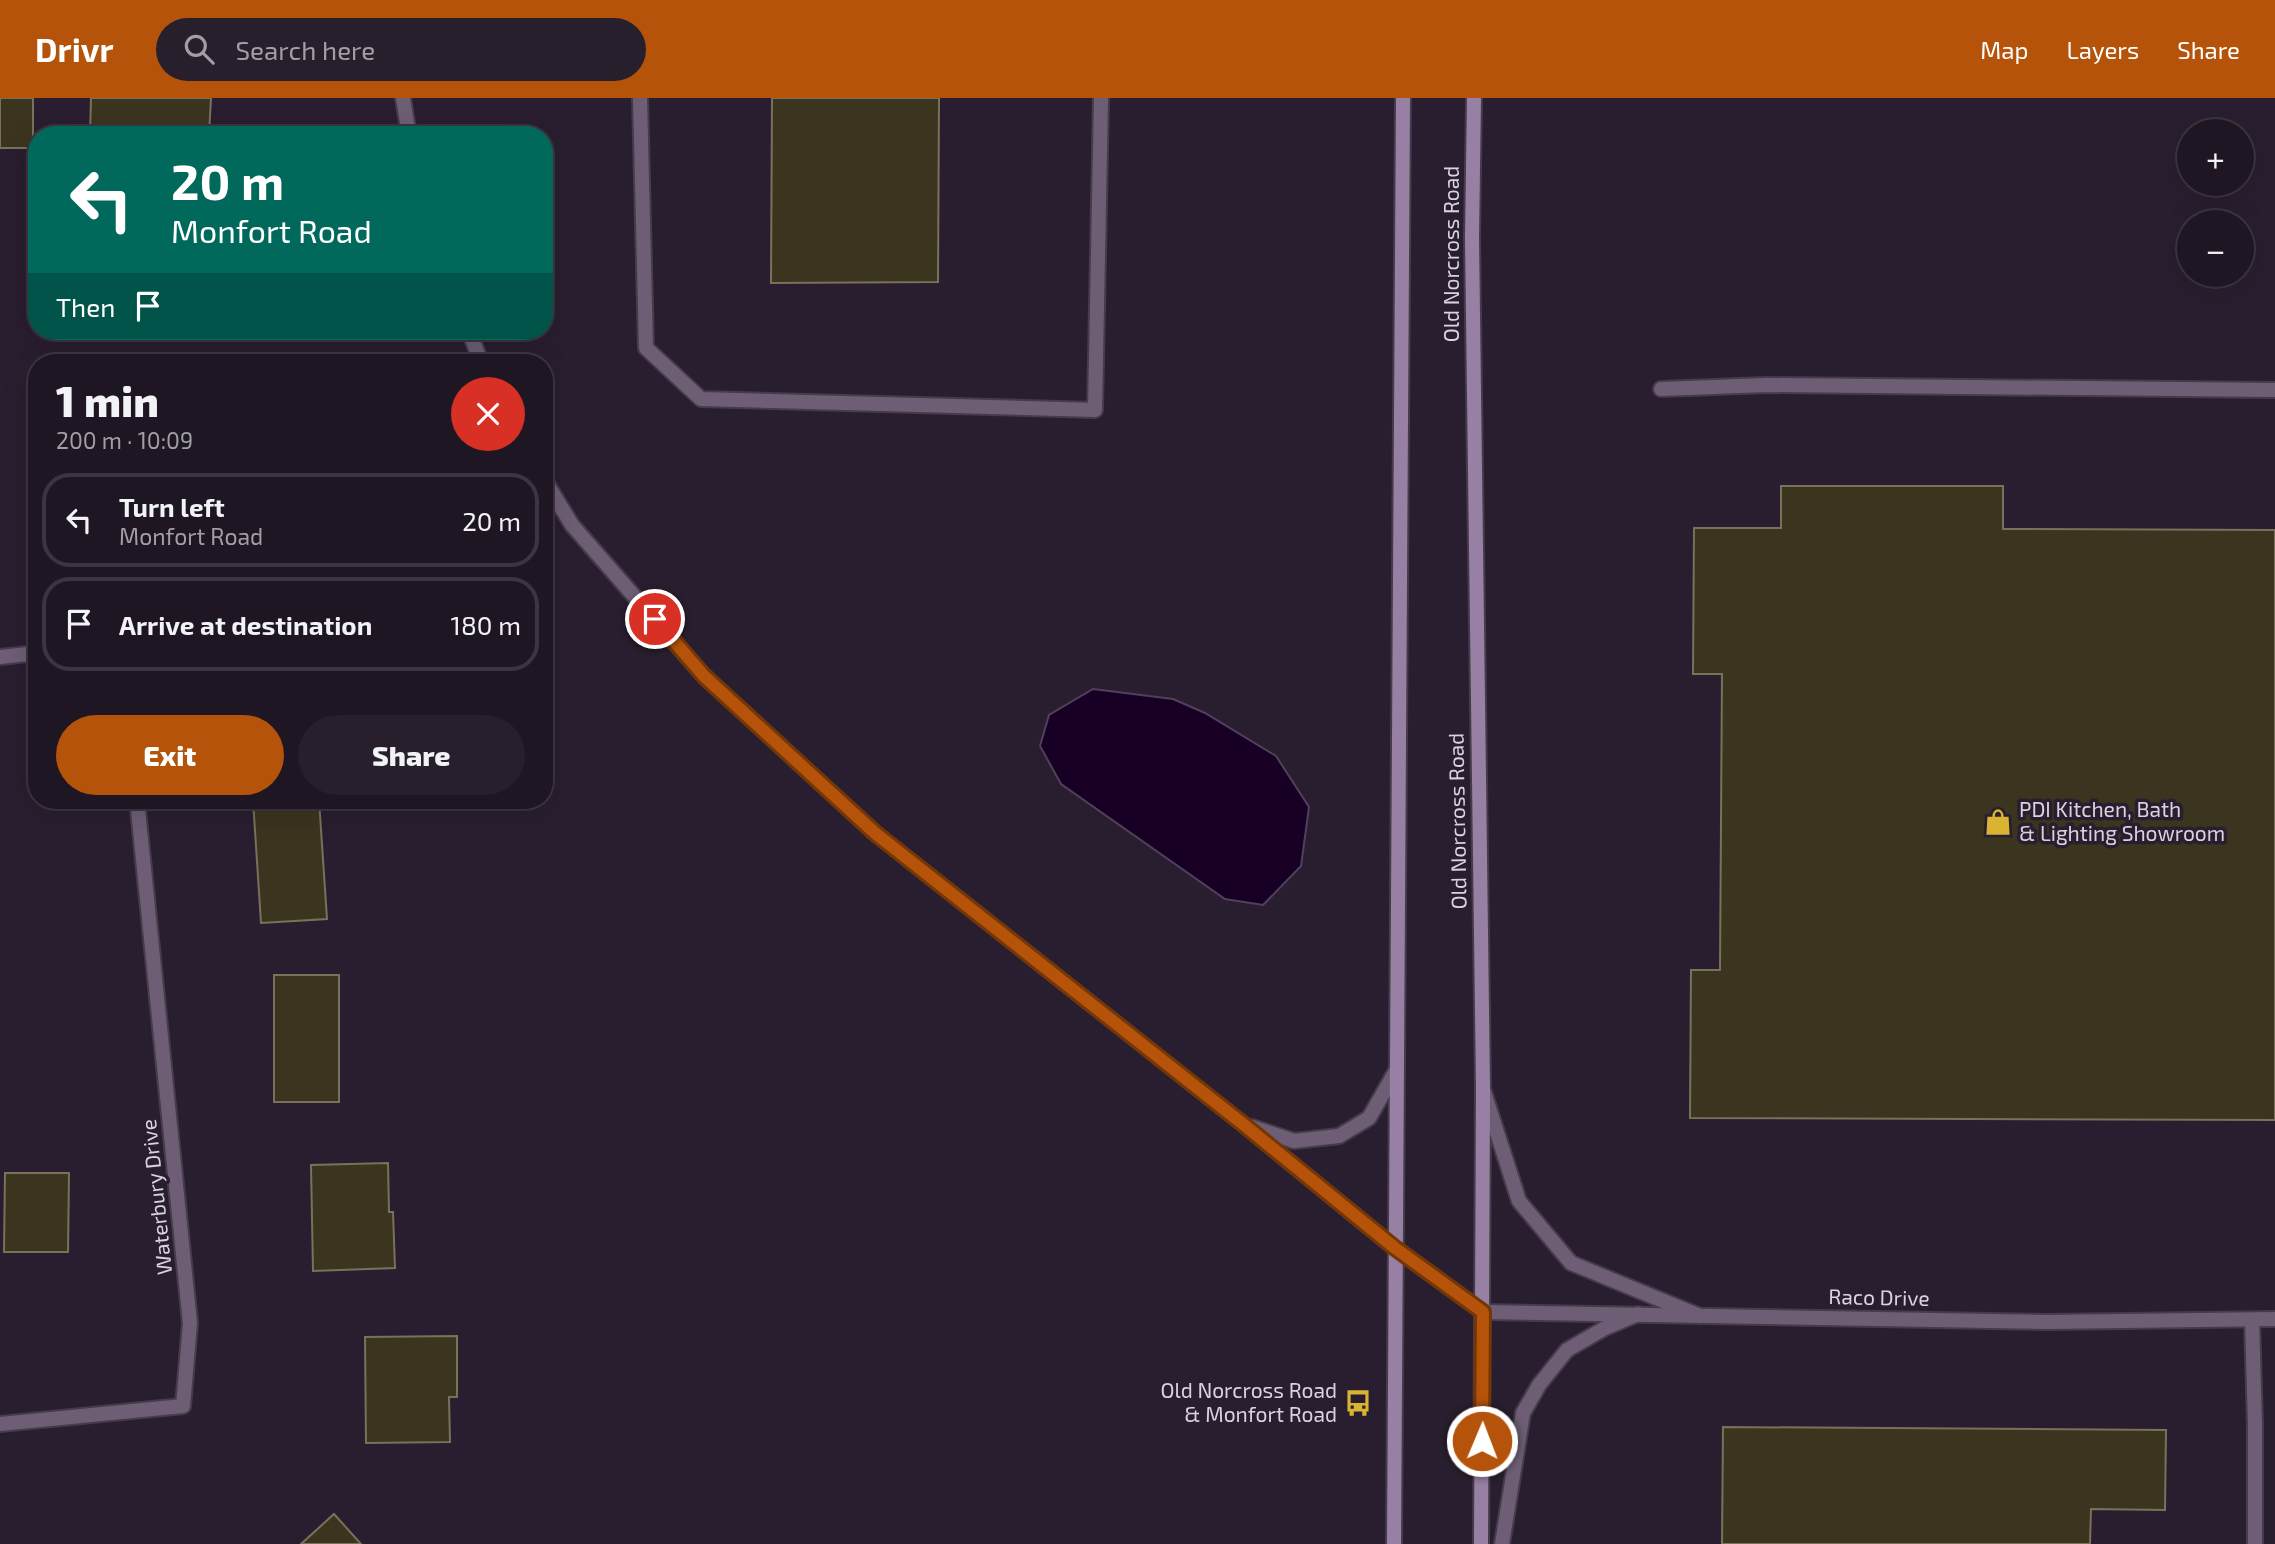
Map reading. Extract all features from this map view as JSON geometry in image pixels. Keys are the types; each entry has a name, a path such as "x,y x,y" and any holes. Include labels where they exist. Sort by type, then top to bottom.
{"main road":[{"path":"1394,1544 1402,98"},
{"name":"Old Norcross Road","path":"1474,98 1472,238 1483,1088 1481,1544"}],"street":[{"path":"403,98 408,126"},
{"path":"640,98 646,348 701,399 1095,410 1101,98"},
{"path":"1661,389 1779,385 2275,390"},
{"path":"553,494 572,525 704,676 875,833 1243,1124 1395,1248 1483,1312"},
{"path":"0,657 28,654"},
{"name":"Waterbury Drive","path":"0,1424 183,1406 190,1323 139,809"},
{"path":"1243,1124 1294,1141 1339,1136 1369,1118 1397,1069"},
{"path":"1483,1088 1519,1201 1571,1263 1700,1316"},
{"name":"Raco Drive","path":"1483,1312 2046,1322 2275,1319"},
{"path":"1502,1544 1523,1413 1539,1385 1567,1350 1605,1328 1637,1314"},
{"path":"2252,1320 2255,1544"}],"shaded area":[{"path":"1093,689 1173,699 1205,713 1276,756 1309,807 1301,866 1263,905 1225,899 1061,784 1040,746 1049,715"}],"building":[{"path":"0,98 33,98 33,126 28,126 28,148 0,148"},
{"path":"91,98 211,98 209,126 90,126"},
{"path":"772,98 939,98 938,282 771,283"},
{"name":"PDI Kitchen, Bath & Lighting Showroom","path":"1781,486 2003,486 2003,529 2275,530 2275,1120 1690,1118 1691,970 1720,970 1722,674 1693,674 1694,528 1781,528"},
{"path":"254,809 320,809 327,919 261,923"},
{"path":"274,975 339,975 339,1102 274,1102"},
{"path":"388,1163 389,1212 393,1212 395,1268 313,1271 311,1165"},
{"path":"5,1173 69,1173 68,1252 4,1252"},
{"path":"457,1336 457,1397 449,1397 450,1442 366,1443 365,1337"},
{"path":"1723,1427 2166,1430 2165,1510 2091,1509 2090,1544 1722,1544"},
{"path":"334,1514 361,1544 301,1544"}],"place":[{"name":"PDI Kitchen, Bath & Lighting Showroom","path":"1998,822"},
{"name":"Old Norcross Road & Monfort Road","path":"1358,1403"}],"route":[{"path":"655,619 704,676 875,833 1243,1124 1395,1248 1483,1312 1482,1441"}]}
